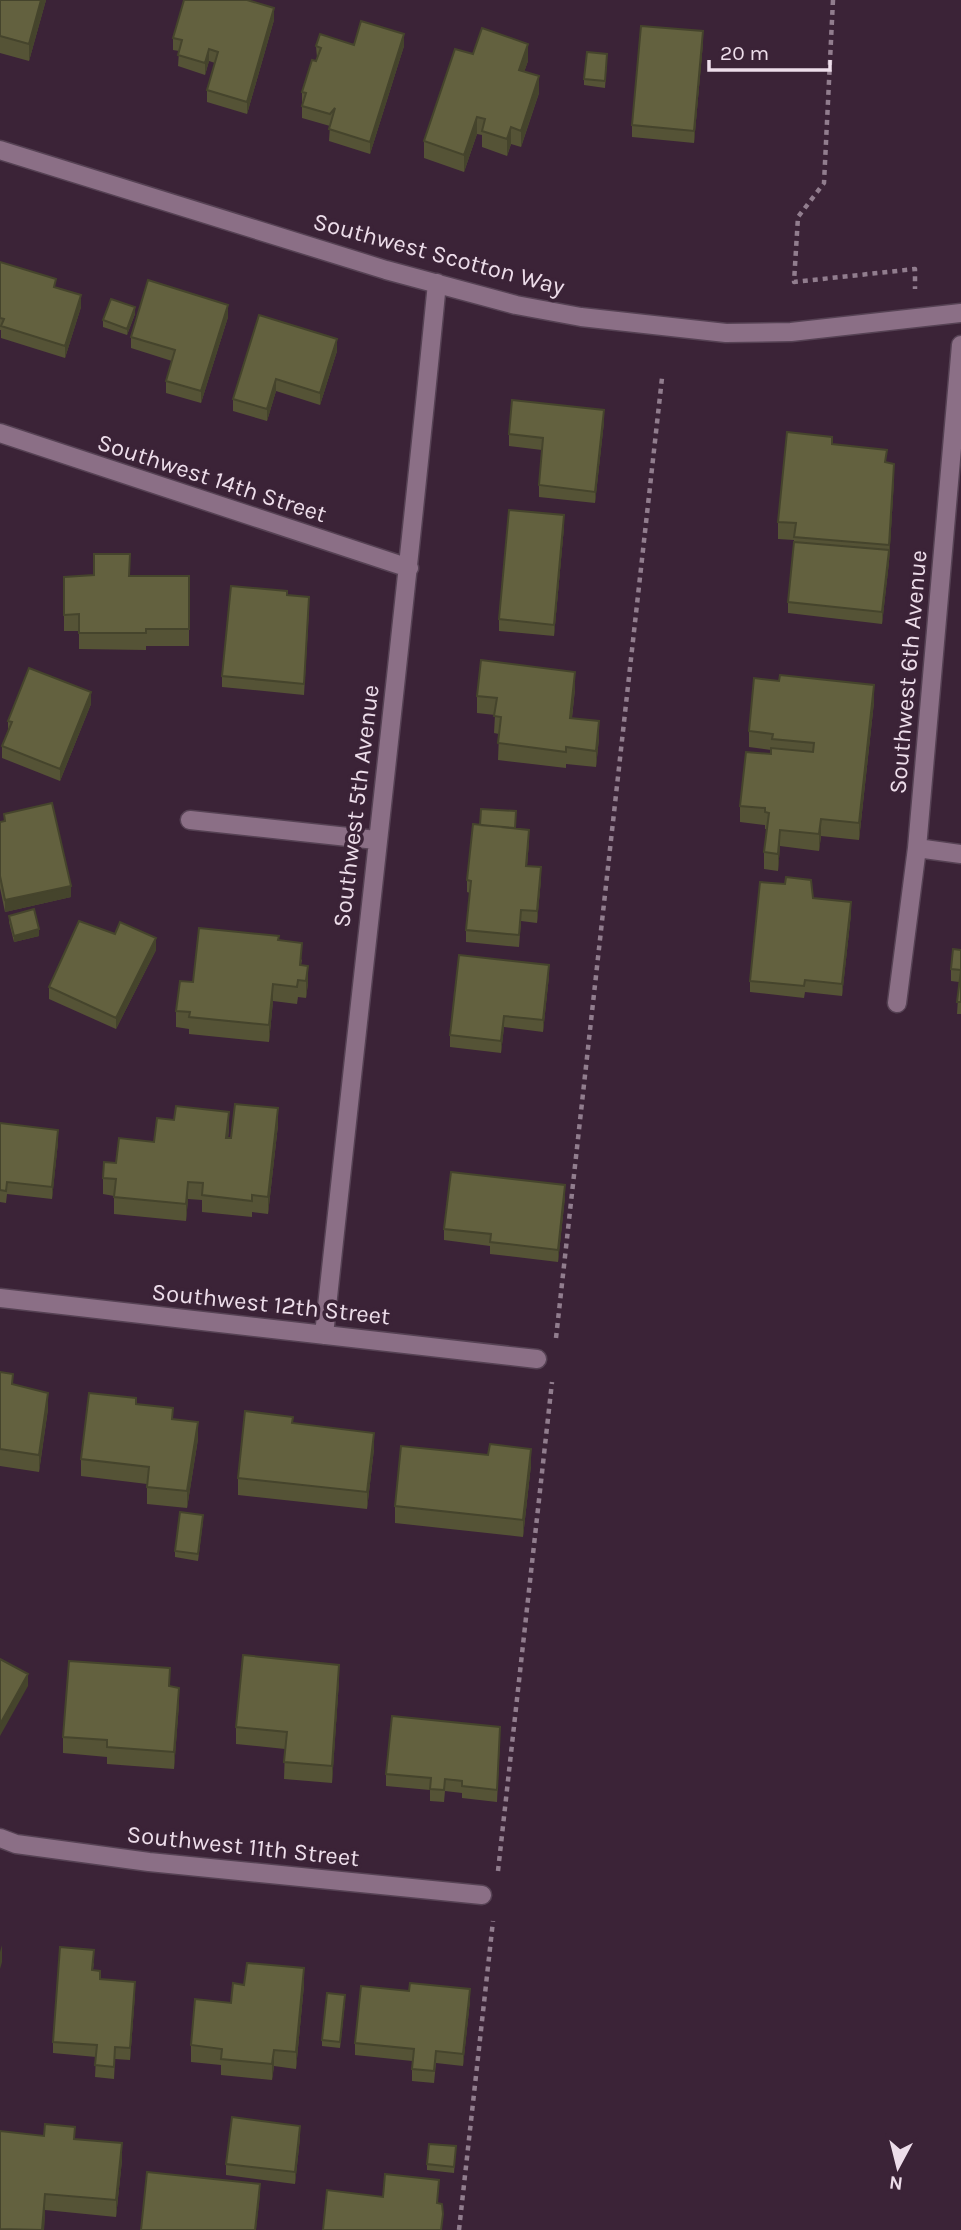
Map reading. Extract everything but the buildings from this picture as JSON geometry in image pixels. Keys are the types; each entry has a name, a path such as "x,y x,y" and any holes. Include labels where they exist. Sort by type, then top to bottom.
{"street":[{"name":"Southwest Scotton Way","path":"0,150 437,283 516,305 581,317 726,333 791,332 961,313"},
{"name":"Southwest 5th Avenue","path":"324,1335 376,840 410,568 437,283"},
{"name":"Southwest 6th Avenue","path":"897,1003 917,848 961,345"},
{"name":"Southwest 14th Street","path":"0,433 410,568"},
{"path":"190,820 376,840"},
{"path":"917,848 961,853"},
{"name":"Southwest 12th Street","path":"0,1298 537,1359"},
{"name":"Southwest 11th Street","path":"0,1838 16,1844 149,1862 482,1895"}],"path":[{"path":"833,0 824,183 798,217 794,282 915,269 915,318"},
{"path":"556,1345 662,377"},
{"path":"497,1884 553,1373"},
{"path":"459,2230 494,1912"}]}
